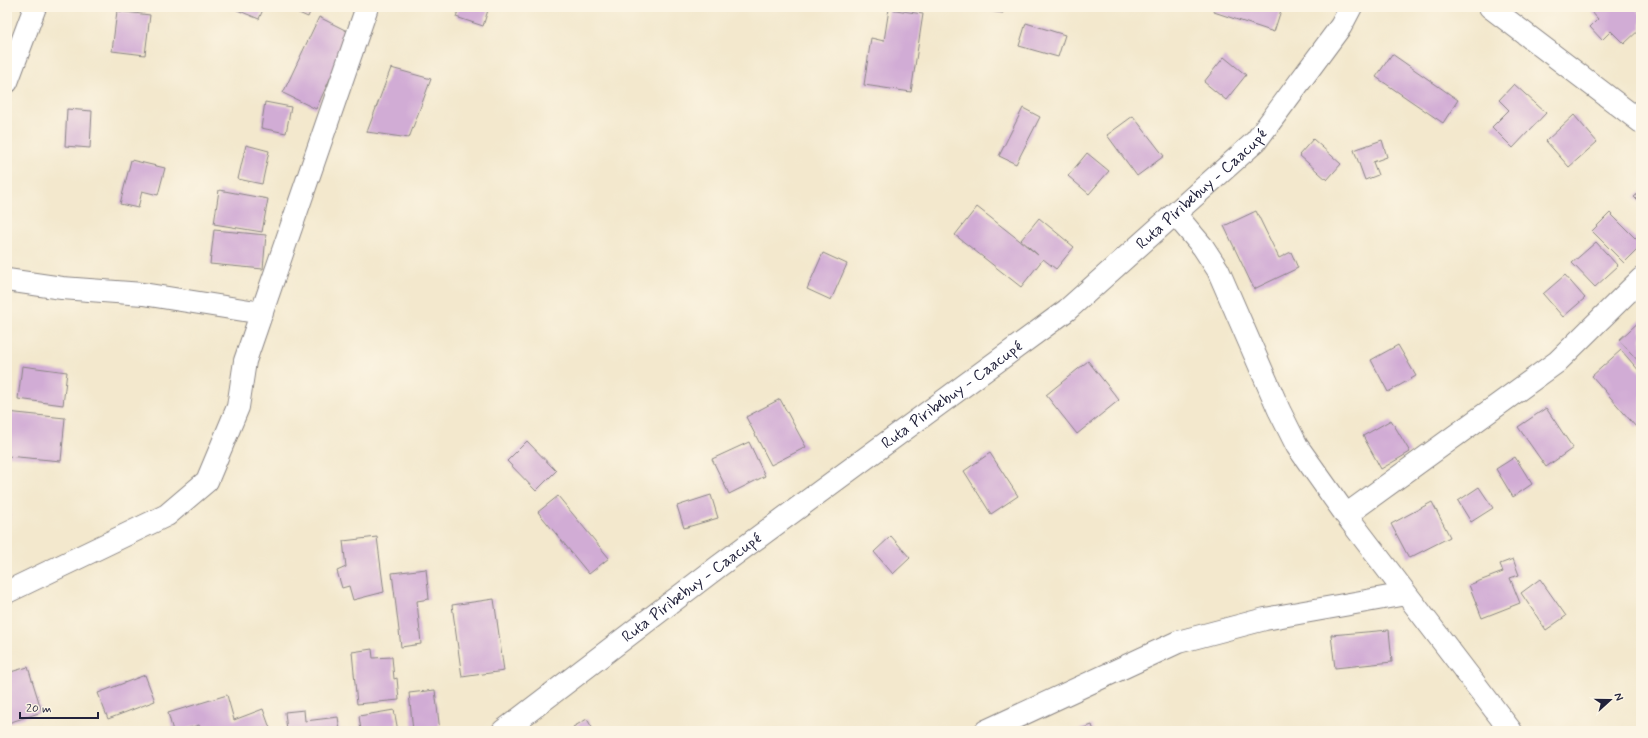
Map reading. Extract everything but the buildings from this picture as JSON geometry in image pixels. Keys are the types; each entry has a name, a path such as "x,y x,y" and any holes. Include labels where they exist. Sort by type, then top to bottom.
{"street":[{"path":"7,82 35,7"},
{"path":"7,592 167,515 207,481 238,407 245,361 367,7"},
{"name":"Ruta Piribebuy - Caacupé","path":"503,731 718,566 1067,310 1256,141 1341,26 1351,7"},
{"path":"1490,7 1641,122"},
{"path":"1175,214 1202,247 1218,270 1279,410 1297,446 1346,515 1510,731"},
{"path":"1346,515 1557,362 1641,279"},
{"path":"7,280 62,288 143,294 262,313"},
{"path":"986,731 1178,642 1265,620 1406,594"}]}
